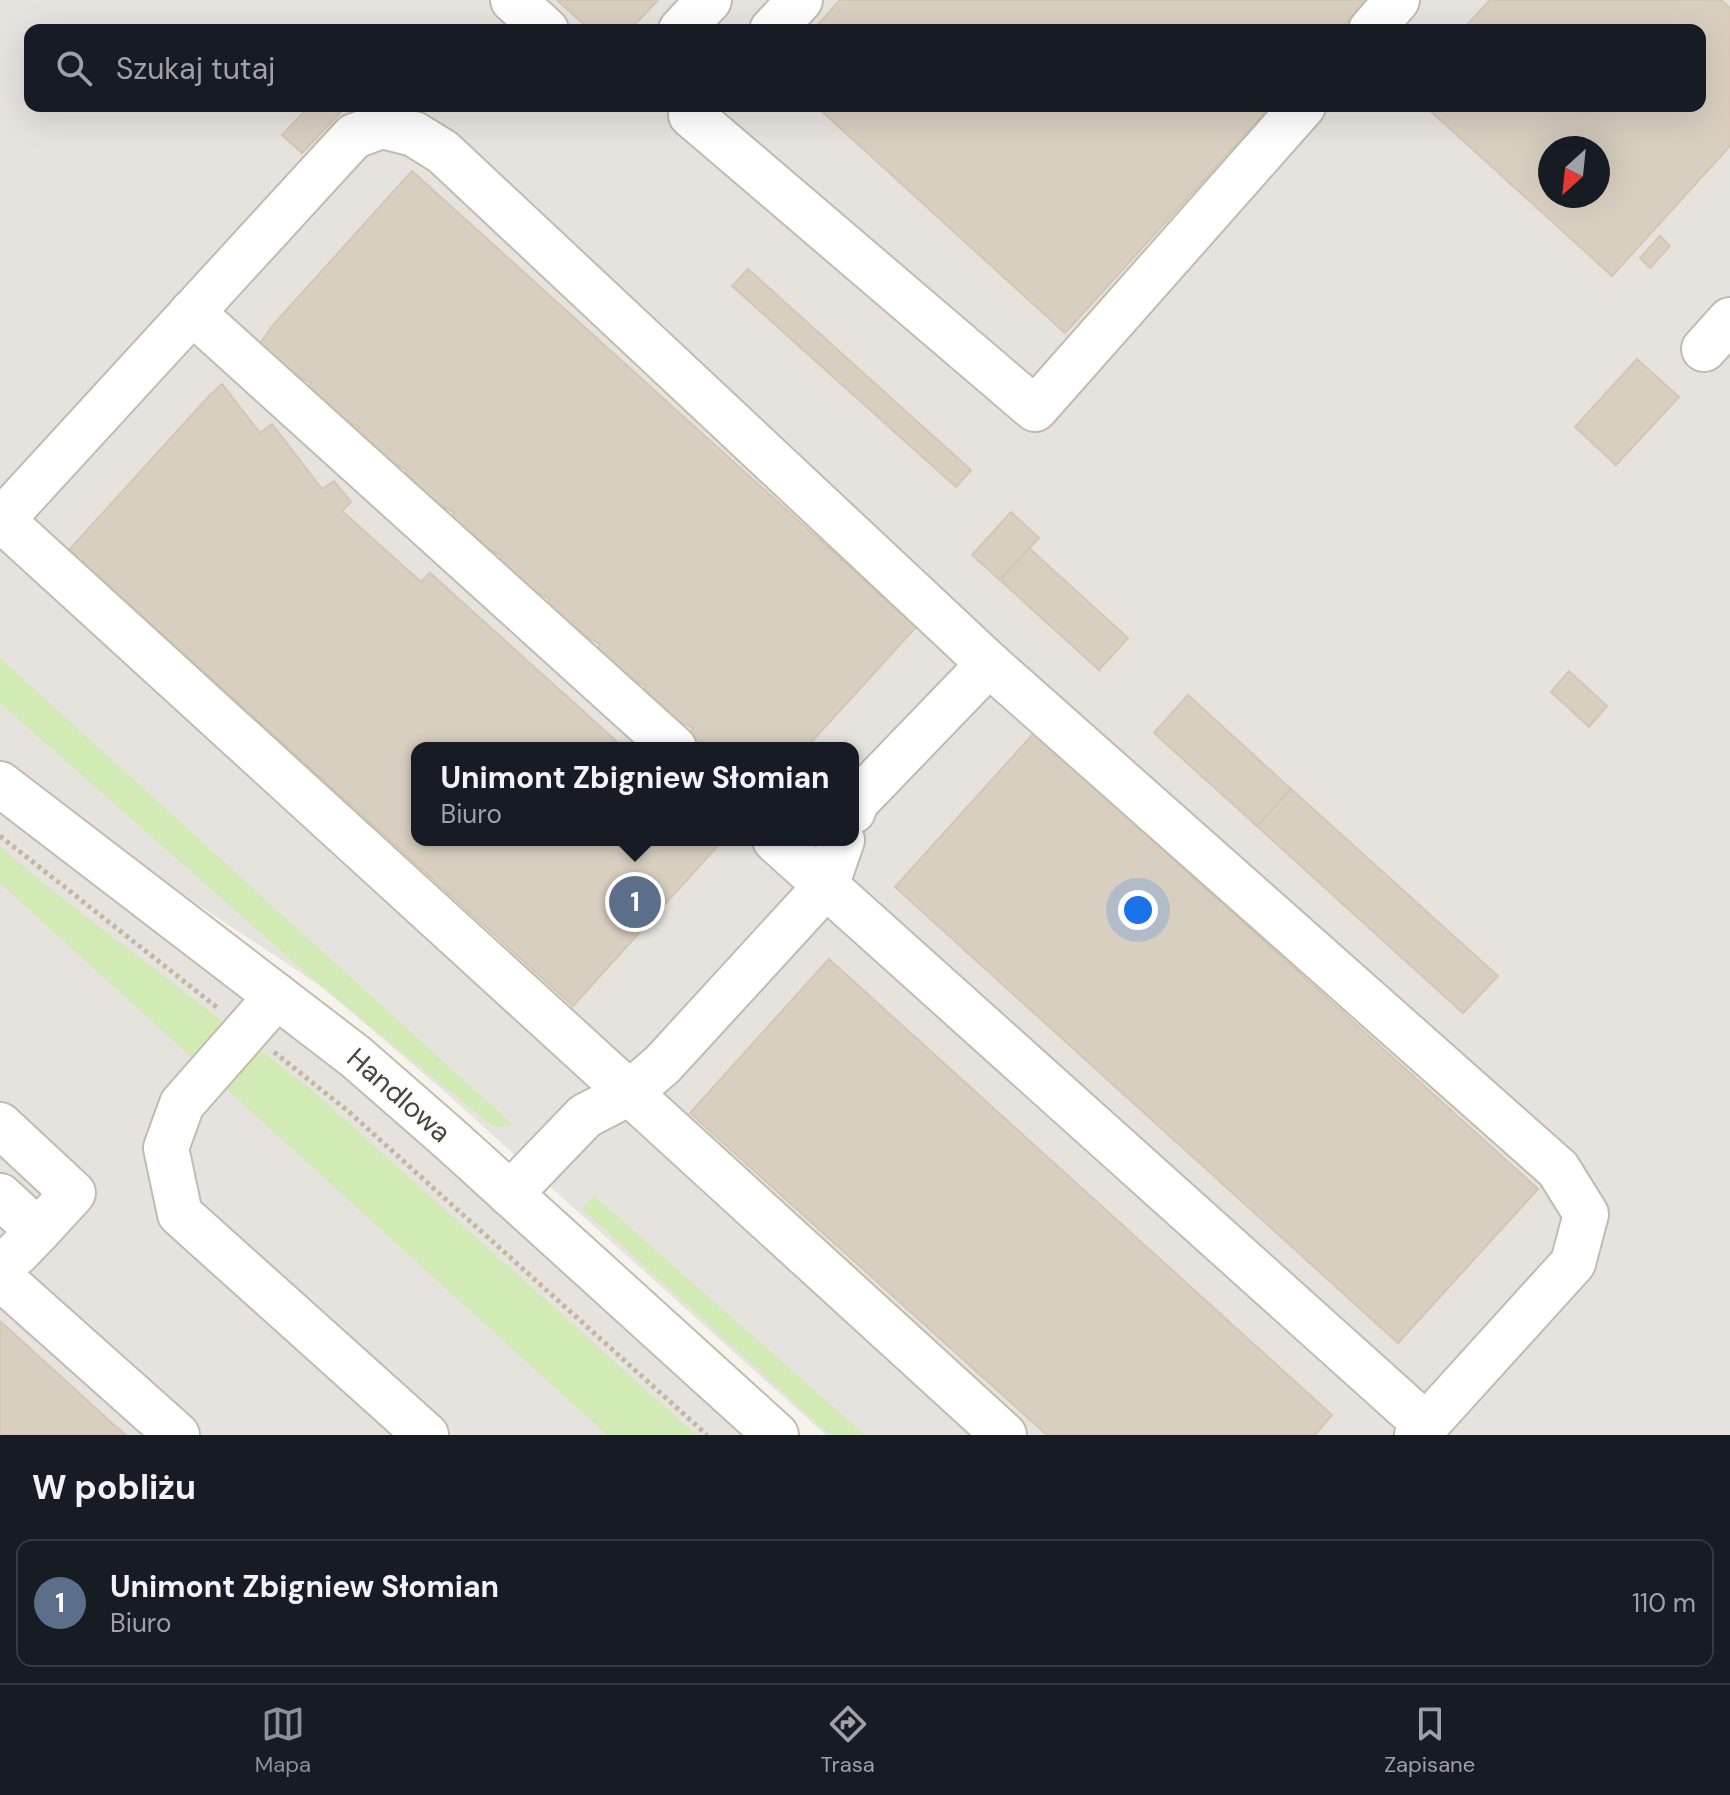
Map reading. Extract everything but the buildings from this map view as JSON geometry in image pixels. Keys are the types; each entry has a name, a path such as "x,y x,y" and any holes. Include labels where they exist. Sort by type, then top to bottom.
{"street":[{"path":"513,0 539,24"},
{"path":"687,24 709,0"},
{"path":"778,24 800,0"},
{"path":"1376,24 1397,0"},
{"path":"694,112 691,115 1035,409 1298,112"},
{"path":"782,846 1421,1430 1573,1263 1586,1214 1558,1169 989,664 443,152 414,134 382,126 354,136 1,521 1004,1435"},
{"path":"192,312 667,742"},
{"path":"859,799 989,664"},
{"name":"Handlowa","path":"0,784 356,1057 776,1435"},
{"path":"510,1194 585,1116 629,1093 662,1065 826,886 840,846"},
{"path":"277,996 182,1104 166,1148 180,1214 426,1435"},
{"path":"0,1125 73,1193 0,1271"},
{"path":"0,1196 38,1231"},
{"path":"0,1277 177,1435"}],"path":[{"path":"0,836 348,1111 707,1435"}],"shaded area":[{"path":"0,0 1730,0 1730,1435 826,1435 445,1092 322,987 194,902 0,760"},
{"path":"0,806 291,1028 757,1435 0,1435"}],"green space":[{"path":"0,658 513,1125 494,1127 322,987 0,703"},
{"path":"0,846 48,887 312,1090 696,1435 607,1435 0,883"},
{"path":"594,1196 865,1435 830,1435 582,1209"}],"place":[{"name":"Unimont Zbigniew Słomian","path":"635,902"}]}
